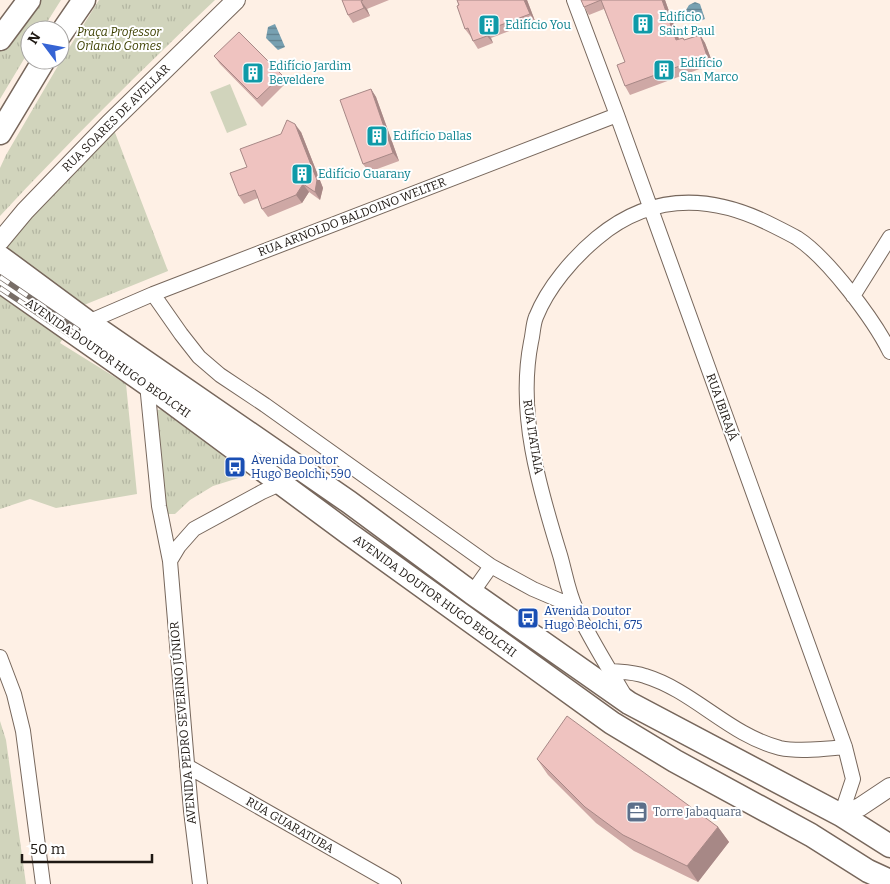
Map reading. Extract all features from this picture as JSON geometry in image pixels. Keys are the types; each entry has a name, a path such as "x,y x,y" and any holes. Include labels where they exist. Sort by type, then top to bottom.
{"main road":[{"path":"0,39 29,0"},
{"path":"70,20 84,0"},
{"path":"0,133 38,70"},
{"name":"AVENIDA DOUTOR HUGO BEOLCHI","path":"0,257 79,322 147,384 348,533 612,723 675,762 811,835 868,871 890,881"},
{"name":"AVENIDA DOUTOR HUGO BEOLCHI","path":"0,281 79,322 350,502 472,594 629,703 841,816 890,846"},
{"path":"282,483 292,480 309,481 357,514 379,525"},
{"path":"729,791 817,822 832,821 841,816"}],"street":[{"name":"RUA SOARES DE AVELLAR","path":"0,241 25,211 109,124 236,0"},
{"name":"RUA IBIRAJÁ","path":"574,0 845,747 853,779 841,816"},
{"name":"RUA ARNOLDO BALDOINO WELTER","path":"79,322 617,115"},
{"name":"RUA ITATIAIA","path":"629,703 575,607 551,527 533,453 526,398 529,353 536,318 555,284 579,253 611,226 650,207 688,202 720,205 757,218 798,239 821,259 853,296 890,352"},
{"path":"853,296 890,237"},
{"path":"154,294 199,357 220,375 491,566 533,589 575,607"},
{"name":"AVENIDA PEDRO SEVERINO JÚNIOR","path":"147,384 159,506 170,562 187,766 200,884"},
{"path":"170,562 179,546 194,529 253,496 282,483"},
{"name":"AVENIDA DOUTOR HUGO BEOLCHI","path":"472,594 491,566"},
{"path":"0,657 14,694 23,731 43,884"},
{"path":"611,671 633,673 652,678 672,688 739,731 764,743 782,748 826,749 845,747"},
{"name":"RUA GUARATUBA","path":"187,766 394,884"},
{"path":"841,816 860,807 890,787"}],"green space":[{"path":"36,0 61,0 48,20 21,20"},
{"name":"Praça Professor Orlando Gomes","path":"99,0 215,0 106,106 0,216 0,168 56,70 70,70 70,46"},
{"path":"20,21 20,66 0,99 0,48"},
{"path":"230,84 247,125 227,133 210,92"},
{"path":"114,130 168,271 84,305 60,343 126,384 137,494 56,508 30,499 0,509 0,252 23,221"},
{"path":"163,409 249,469 245,476 213,486 190,500 175,514 167,514 153,417 157,410"},
{"path":"0,721 6,740 26,884 0,884"}],"water":[{"path":"695,2 700,4 705,19 700,21 697,15 689,18 686,10 689,5"},
{"path":"275,24 285,47 278,50 266,38 268,27"}],"building":[{"path":"342,0 363,0 361,1 364,8 348,15"},
{"name":"Edifício You","path":"457,0 524,0 530,14 485,31 487,36 473,41 468,28 465,29 457,6 459,5"},
{"path":"581,0 601,0 584,7"},
{"path":"601,0 662,0 676,40 683,38 684,40 700,35 707,56 625,86 617,65 625,62"},
{"name":"Edifício Jardim Beveldere","path":"239,32 282,75 257,99 214,56"},
{"name":"Edifício Dallas","path":"371,89 393,153 363,164 340,100"},
{"path":"287,120 295,124 317,180 315,192 303,184 296,195 262,209 255,190 239,196 230,173 247,167 240,149 281,134"},
{"name":"Torre Jabaquara","path":"567,716 718,827 687,866 623,835 585,807 537,759"}],"railway":[{"path":"0,277 78,330"},
{"path":"0,288 73,337"}],"place":[{"name":"Edifício Saint Paul","path":"643,24"},
{"name":"Edifício You","path":"489,25"},
{"name":"Edifício San Marco","path":"664,70"},
{"name":"Edifício Jardim Beveldere","path":"253,73"},
{"name":"Edifício Dallas","path":"377,136"},
{"name":"Edifício Guarany","path":"302,174"},
{"name":"Avenida Doutor Hugo Beolchi, 590","path":"235,467"},
{"name":"Avenida Doutor Hugo Beolchi, 675","path":"528,618"},
{"name":"Torre Jabaquara","path":"637,812"}]}
